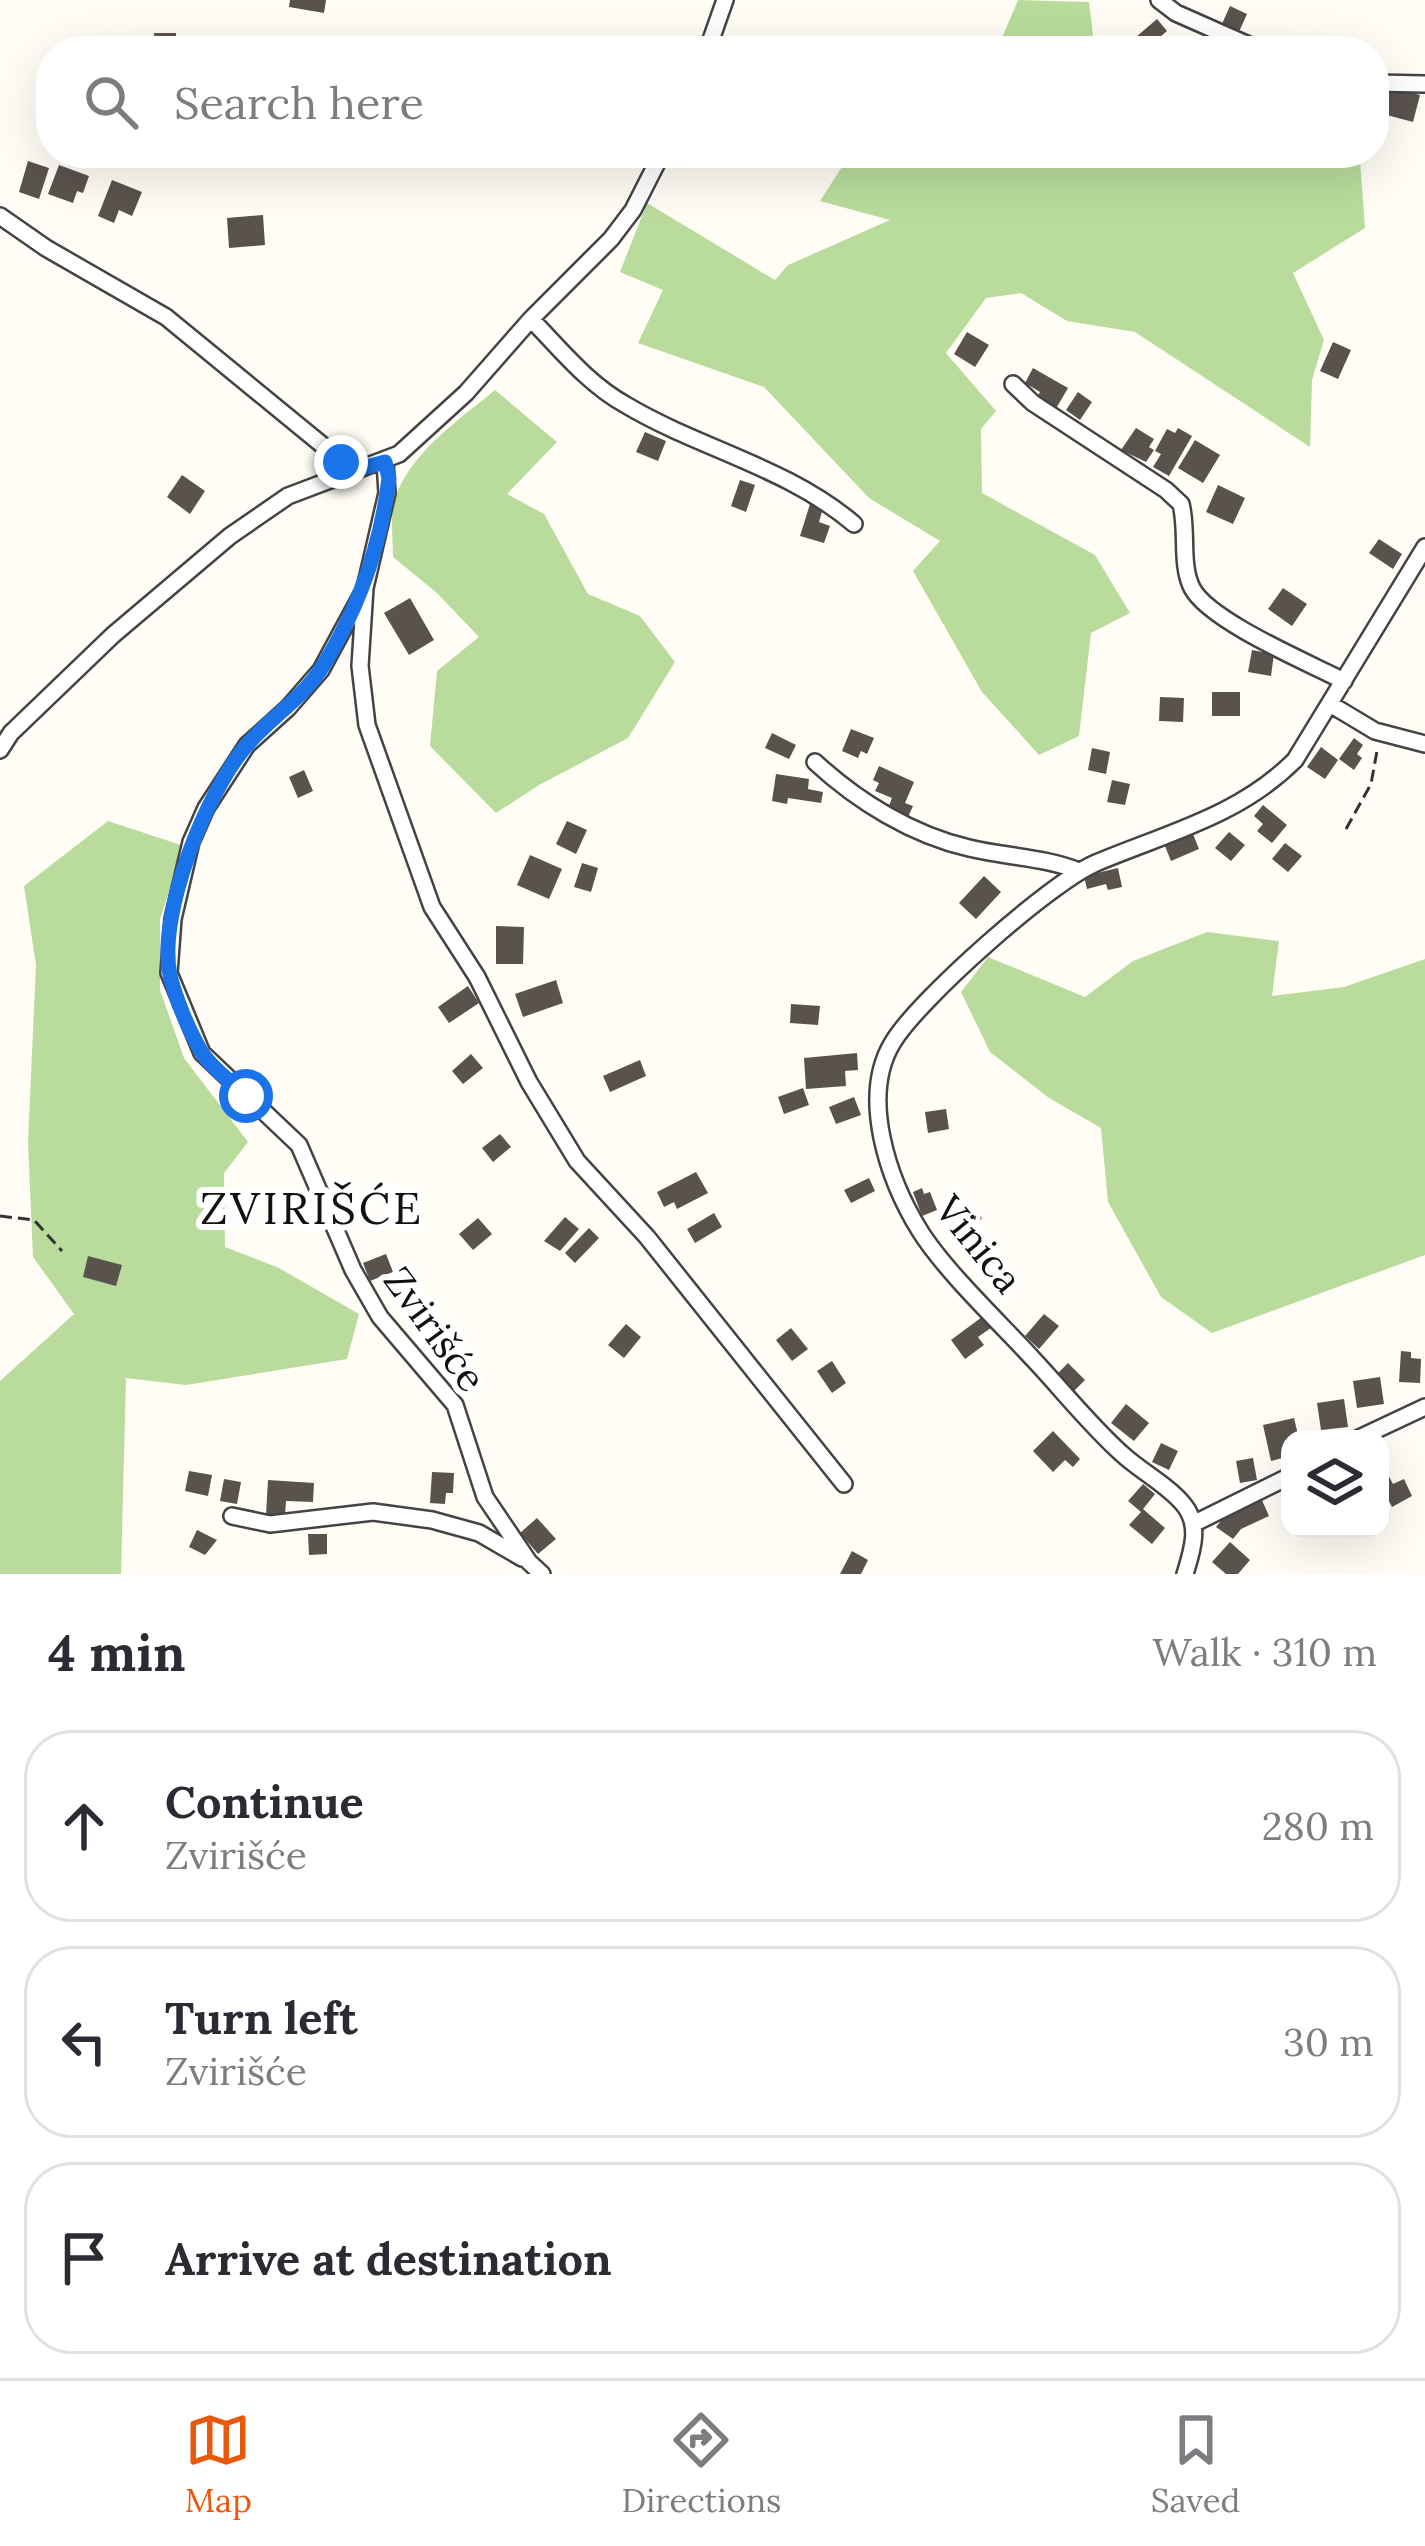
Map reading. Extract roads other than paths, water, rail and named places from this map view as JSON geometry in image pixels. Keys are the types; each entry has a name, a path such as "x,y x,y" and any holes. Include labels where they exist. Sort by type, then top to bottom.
{"street":[{"path":"712,36 725,0"},
{"path":"1159,0 1176,13 1228,36"},
{"path":"1389,83 1425,84"},
{"path":"0,750 5,730 230,536 288,496 399,454 466,393 530,319 611,239 633,210 654,168"},
{"path":"0,216 166,317 332,453 348,472"},
{"path":"530,319 591,381 626,406 821,496 854,524"},
{"path":"1013,384 1033,403 1166,490 1181,505 1187,568 1192,589 1204,603 1236,626 1344,681"},
{"name":"Zvirišće","path":"385,462 387,493 365,588 360,666 367,724 432,907 477,977 529,1082 577,1161 647,1238 844,1484"},
{"name":"Vinica","path":"1193,1524 1184,1505 1119,1452 922,1235 891,1166 878,1116 881,1076 890,1046 917,1008 1079,871 1178,834 1247,800 1295,760 1425,547"},
{"name":"Zvirišće","path":"365,588 321,670 288,709 247,745 206,808 191,842 173,919 169,973 202,1052 298,1145 353,1270 380,1317 455,1405 485,1497 536,1568"},
{"path":"1330,704 1375,731 1425,744"},
{"path":"815,762 845,790 926,835 1079,871"},
{"path":"1376,1430 1425,1407"},
{"path":"1186,1574 1194,1547 1193,1524 1281,1480"},
{"name":"Zvirišće","path":"232,1516 271,1524 373,1512 433,1520 478,1532 536,1568"}],"district":[{"name":"ZVIRIŠĆE","path":"312,1207"}]}
